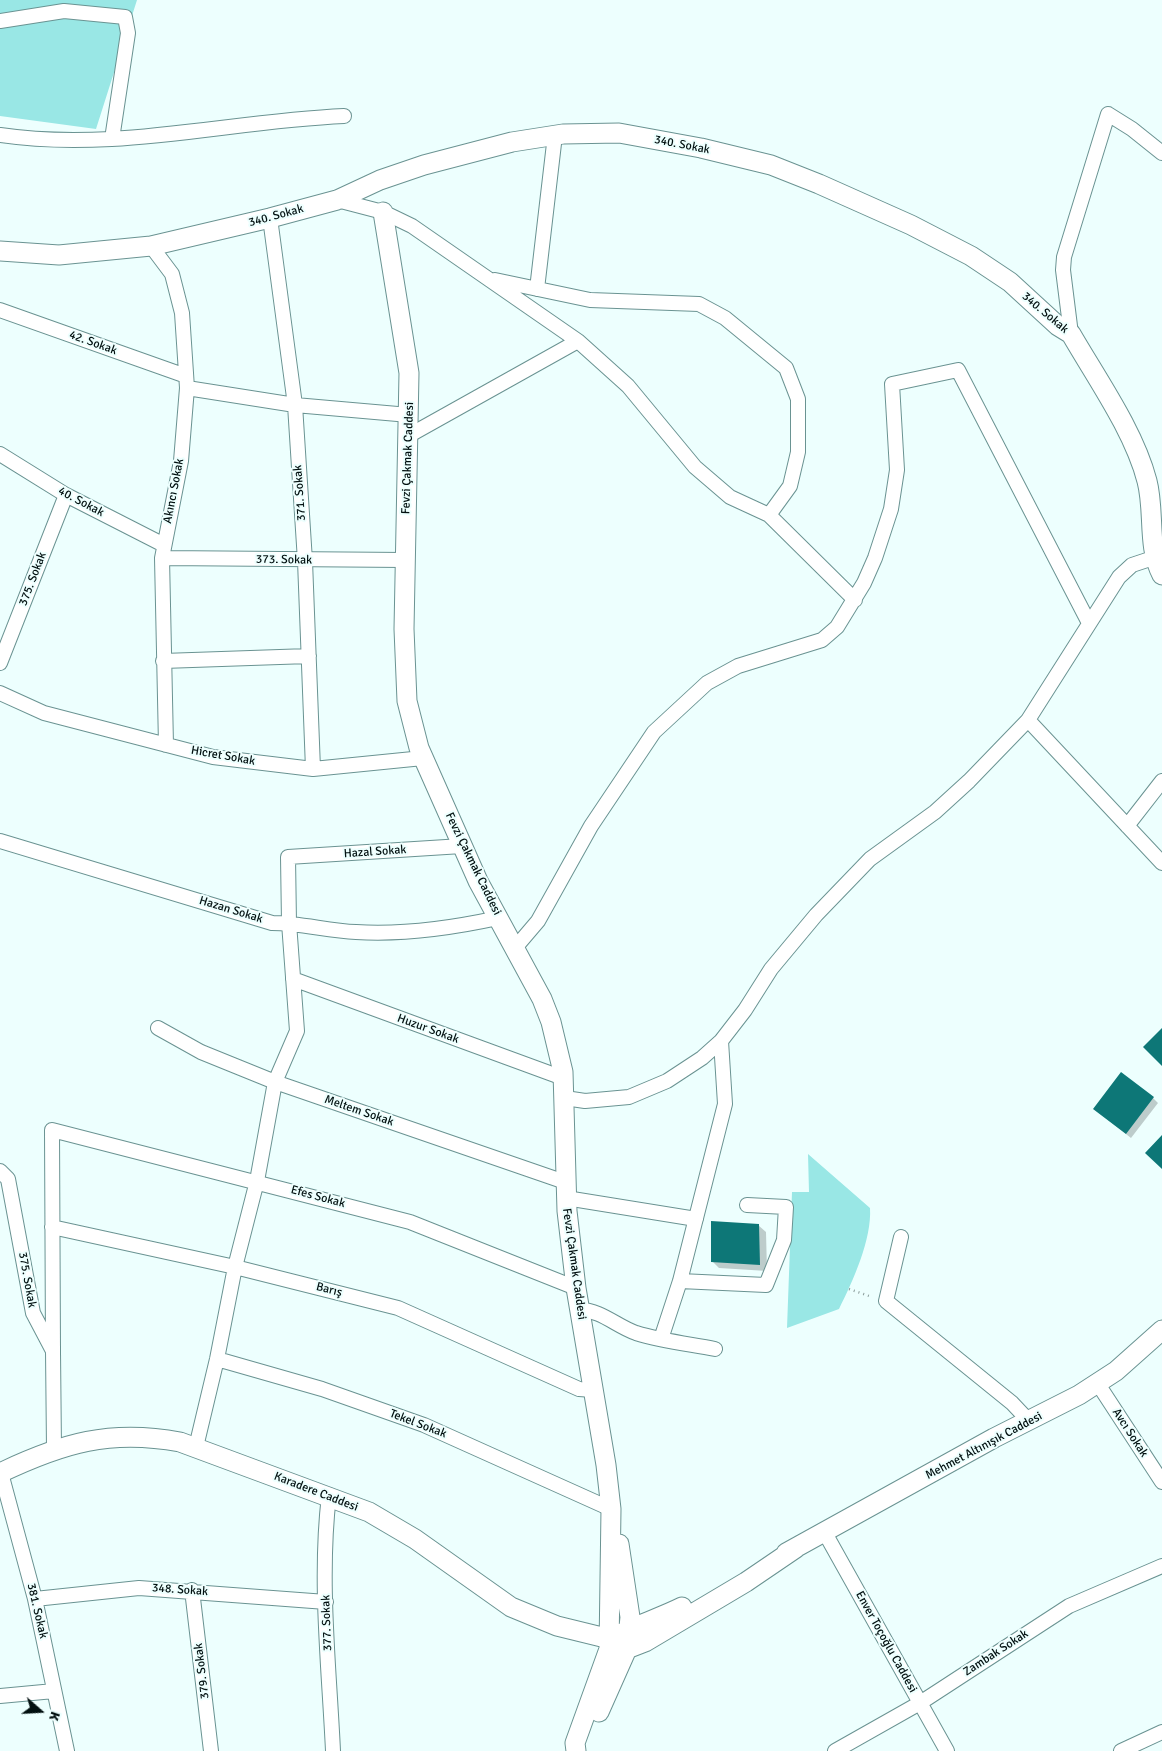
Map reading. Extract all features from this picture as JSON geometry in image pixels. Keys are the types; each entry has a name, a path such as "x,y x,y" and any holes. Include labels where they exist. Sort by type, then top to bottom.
{"street":[{"path":"0,21 64,11 124,16 128,33 112,139"},
{"path":"1071,334 1063,270 1064,257 1108,114 1132,129 1162,153"},
{"path":"0,135 36,140 112,139 198,132 344,116"},
{"name":"340. Sokak","path":"0,251 59,255 151,246 337,200 380,180 424,165 512,142 555,135 619,133 701,148 771,165 911,225 971,256 1010,282 1058,326 1071,334 1129,437 1147,480 1160,563"},
{"path":"537,289 555,135"},
{"path":"337,200 383,212 412,226 578,341 628,386 695,467 730,497 769,515 855,600"},
{"name":"Fevzi Çakmak Caddesi","path":"383,212 409,373 410,415 404,629 407,701 412,726 462,846 551,1022 564,1078 565,1190 576,1288 611,1509 621,1550 628,1593 629,1628 627,1650 583,1746 577,1751 575,1743 604,1667 610,1639 611,1509"},
{"name":"371. Sokak","path":"270,218 295,405 305,561 313,769"},
{"name":"Akıncı Sokak","path":"151,246 172,274 182,313 187,382 181,461 163,551 163,661 166,745"},
{"path":"489,279 590,300 698,304 725,318 786,368 798,399 798,452 790,486 769,515"},
{"name":"42. Sokak","path":"0,310 187,382 295,405 410,415"},
{"path":"408,436 578,341"},
{"path":"515,948 538,921 590,826 654,732 707,683 738,666 822,640 837,627 855,600 875,558 892,499 897,470 892,384 958,370 1089,623"},
{"name":"40. Sokak","path":"0,454 163,551"},
{"name":"375. Sokak","path":"0,663 66,495"},
{"name":"373. Sokak","path":"163,551 305,561 405,560"},
{"path":"565,1098 586,1101 630,1097 668,1081 702,1058 721,1040 745,1010 771,968 816,915 870,860 928,817 962,787 1028,720 1119,577 1132,565 1160,563"},
{"path":"163,661 309,656"},
{"name":"Hicret Sokak","path":"0,693 44,713 213,757 313,769 424,758"},
{"path":"1028,720 1162,863"},
{"path":"1127,826 1162,780"},
{"name":"Hazan Sokak","path":"0,841 272,923 289,923 356,932 424,930 498,918"},
{"name":"Hazal Sokak","path":"289,923 288,857 462,846"},
{"path":"196,1447 217,1359 235,1266 258,1181 275,1082 297,1031 289,923"},
{"name":"Huzur Sokak","path":"293,979 564,1078"},
{"name":"Meltem Sokak","path":"158,1028 201,1052 275,1082 565,1190 696,1219"},
{"path":"661,1339 680,1281 725,1104 721,1040"},
{"name":"Efes Sokak","path":"52,1227 52,1130 258,1181 410,1222 576,1288"},
{"name":"375. Sokak","path":"0,1171 8,1179 33,1313 53,1352 54,1449"},
{"path":"680,1281 766,1285 784,1240 786,1207 748,1205"},
{"path":"52,1227 53,1352"},
{"name":"Barış","path":"52,1227 235,1266 398,1308 579,1389 593,1390"},
{"path":"901,1236 886,1301 1012,1404 1029,1421"},
{"path":"580,1310 591,1310 634,1332 716,1349"},
{"name":"Mehmet Altınışık Caddesi","path":"610,1639 629,1628 662,1617 745,1572 825,1533 1098,1384 1116,1371 1162,1330"},
{"name":"Tekel Sokak","path":"217,1359 322,1390 424,1425 611,1509"},
{"name":"Avcı Sokak","path":"1098,1384 1162,1482"},
{"name":"Karadere Caddesi","path":"0,1473 54,1449 108,1437 150,1436 196,1447 329,1495 390,1523 511,1607 557,1626 610,1639"},
{"name":"381. Sokak","path":"0,1473 35,1599 67,1751"},
{"name":"377. Sokak","path":"329,1495 325,1526 326,1602 333,1751"},
{"name":"Enver Toçoğlu Caddesi","path":"825,1533 947,1751"},
{"name":"Mehmet Altınışık Caddesi","path":"627,1650 645,1642 746,1582 796,1548"},
{"name":"Zambak Sokak","path":"835,1751 920,1703 1070,1606 1162,1566"},
{"name":"348. Sokak","path":"35,1599 139,1588 192,1590 326,1602"},
{"name":"379. Sokak","path":"192,1590 211,1751"},
{"path":"610,1639 627,1650"},
{"path":"0,1696 54,1690"},
{"path":"1121,1751 1162,1732"}],"path":[{"path":"849,1289 886,1301"}],"shaded area":[{"path":"0,0 137,0 96,129 0,116"},
{"path":"808,1154 870,1208 870,1220 865,1246 839,1309 787,1328 792,1192 809,1192"}],"building":[{"path":"1162,1028 1162,1066 1143,1047"},
{"path":"1121,1072 1154,1097 1126,1134 1093,1109"},
{"path":"1162,1135 1162,1169 1145,1153"},
{"path":"711,1221 759,1224 760,1265 711,1262"}]}
